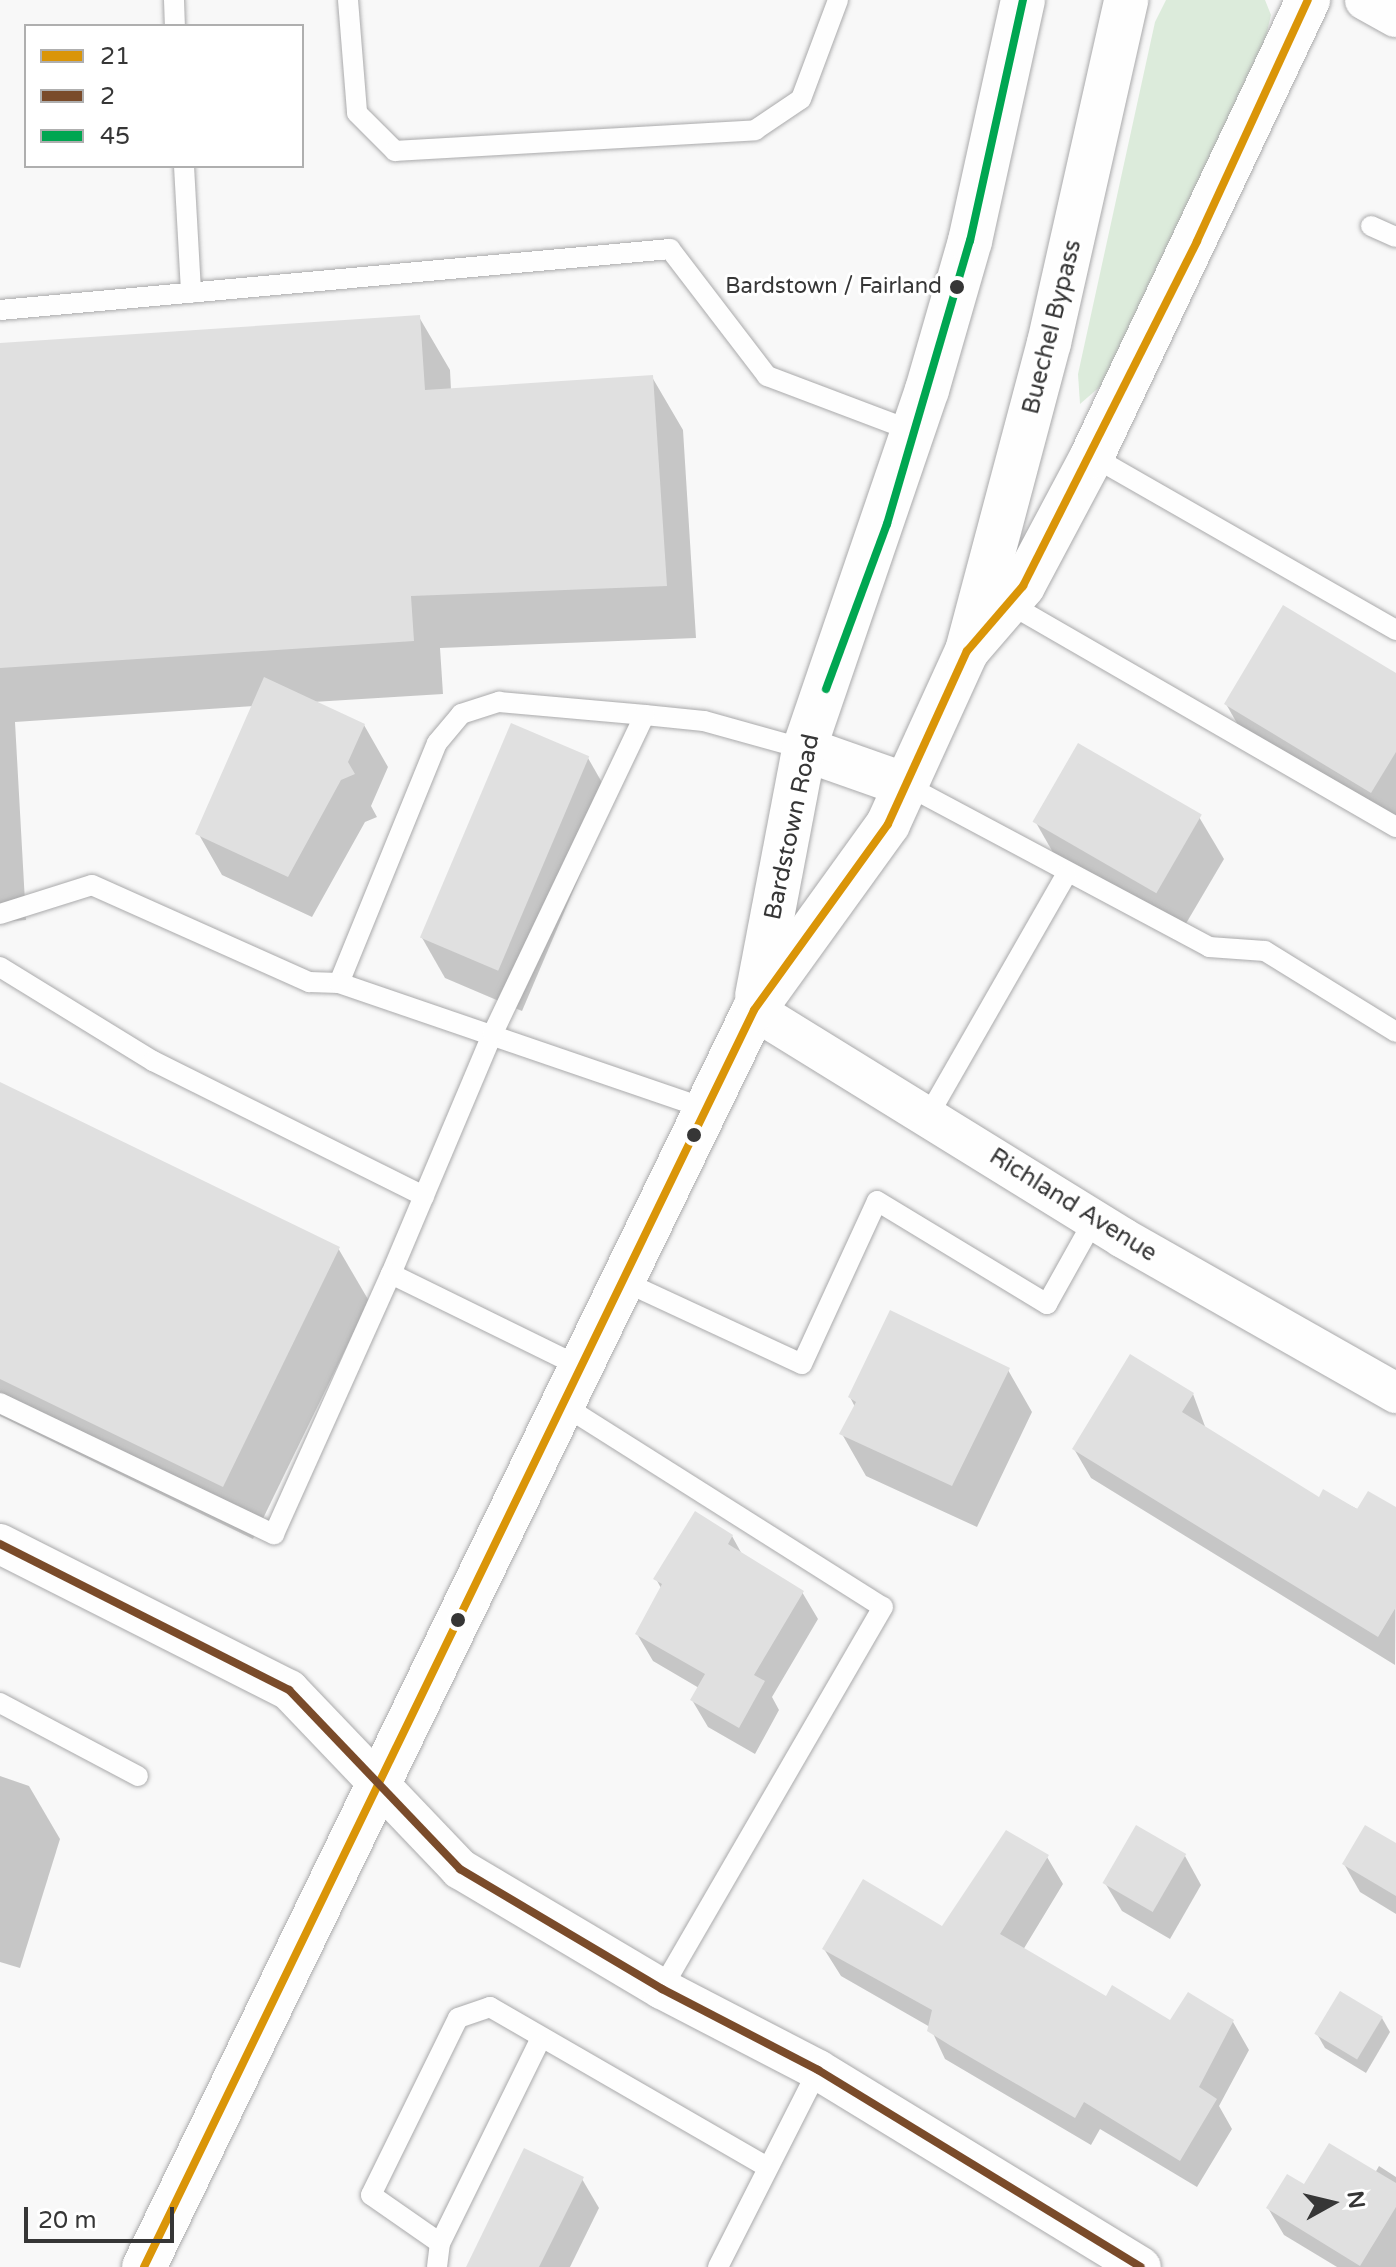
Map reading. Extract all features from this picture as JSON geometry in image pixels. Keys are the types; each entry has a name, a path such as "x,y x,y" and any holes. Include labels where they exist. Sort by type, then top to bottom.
{"main road":[{"name":"Bardstown Road","path":"754,1010 804,749 915,432 970,241 1023,0"},
{"name":"Buechel Bypass","path":"967,651 1049,343 1126,0"},
{"name":"Bardstown Road","path":"144,2267 375,1784 754,1010 888,824 967,651 1008,603 1092,456 1308,0"},
{"path":"804,749 906,785"}],"street":[{"path":"1365,0 1396,17"},
{"name":"Richland Avenue","path":"754,1010 1094,1220 1396,1393"},
{"path":"0,1544 289,1690 375,1784 460,1869 662,1989 818,2070 1141,2267"}],"lane":[{"path":"174,0 175,24"},
{"path":"348,0 357,113 395,151 755,130 801,99 838,0"},
{"path":"184,168 191,293"},
{"path":"1371,226 1396,237"},
{"path":"0,310 670,249 767,376 915,432"},
{"path":"1092,456 1396,630"},
{"path":"1008,603 1396,827"},
{"path":"339,983 437,743 461,714 499,702 704,721 804,749"},
{"path":"0,1403 274,1534 391,1274 493,1033 645,715"},
{"path":"906,785 1066,875 1209,947 1265,951 1396,1032"},
{"path":"928,1116 1066,875"},
{"path":"0,914 92,885 309,982 339,983 493,1033 706,1109"},
{"path":"0,967 153,1061 424,1196"},
{"path":"623,1281 802,1364 877,1201 1047,1304 1094,1220"},
{"path":"391,1274 572,1386 883,1607 662,1989"},
{"path":"0,1703 138,1776"},
{"path":"440,2243 371,2195 458,2018 490,2007 767,2167"},
{"path":"437,2267 440,2243 541,2038"},
{"path":"718,2267 818,2070"}],"green space":[{"path":"1166,0 1265,0 1271,15 1263,49 1103,384 1080,404 1078,374 1155,22"}],"building":[{"path":"420,315 425,390 653,375 667,586 411,596 414,641 0,668 0,343"},
{"path":"1283,605 1396,673 1396,752 1371,793 1224,704"},
{"path":"264,677 365,724 348,762 355,774 341,780 288,877 195,834"},
{"path":"511,723 589,756 498,971 420,937"},
{"path":"1078,743 1202,814 1156,893 1032,822"},
{"path":"0,1082 340,1247 223,1487 0,1379"},
{"path":"890,1310 1010,1368 952,1486 839,1434 856,1402 848,1397"},
{"path":"1130,1354 1194,1393 1182,1412 1319,1497 1323,1489 1357,1509 1368,1491 1396,1507 1396,1607 1378,1637 1072,1449"},
{"path":"695,1511 733,1535 728,1544 804,1591 754,1675 765,1681 739,1728 690,1700 705,1674 635,1634 662,1584 653,1579"},
{"path":"1136,1825 1186,1854 1153,1912 1102,1883"},
{"path":"1365,1825 1396,1843 1396,1896 1342,1864"},
{"path":"1006,1830 1049,1855 1000,1934 1106,1996 1112,1985 1170,2020 1188,1992 1234,2020 1199,2087 1217,2099 1180,2161 1084,2102 1075,2118 951,2046 927,2031 932,2010 822,1949 863,1879 942,1926"},
{"path":"1340,1991 1383,2017 1357,2060 1314,2034"},
{"path":"1329,2143 1396,2183 1396,2207 1360,2266 1266,2208 1287,2174 1304,2184"},
{"path":"524,2148 584,2177 539,2267 466,2267"}],"transit line":[{"name":"45","path":"826,689 887,524 970,241 1023,0"},
{"name":"21","path":"144,2267 754,1010 888,824 967,651 1023,586 1197,241 1308,0"},
{"name":"2","path":"0,1544 289,1690 460,1869 662,1989 818,2070 1141,2267"}],"place":[{"name":"Bardstown / Fairland","path":"957,287"}]}
